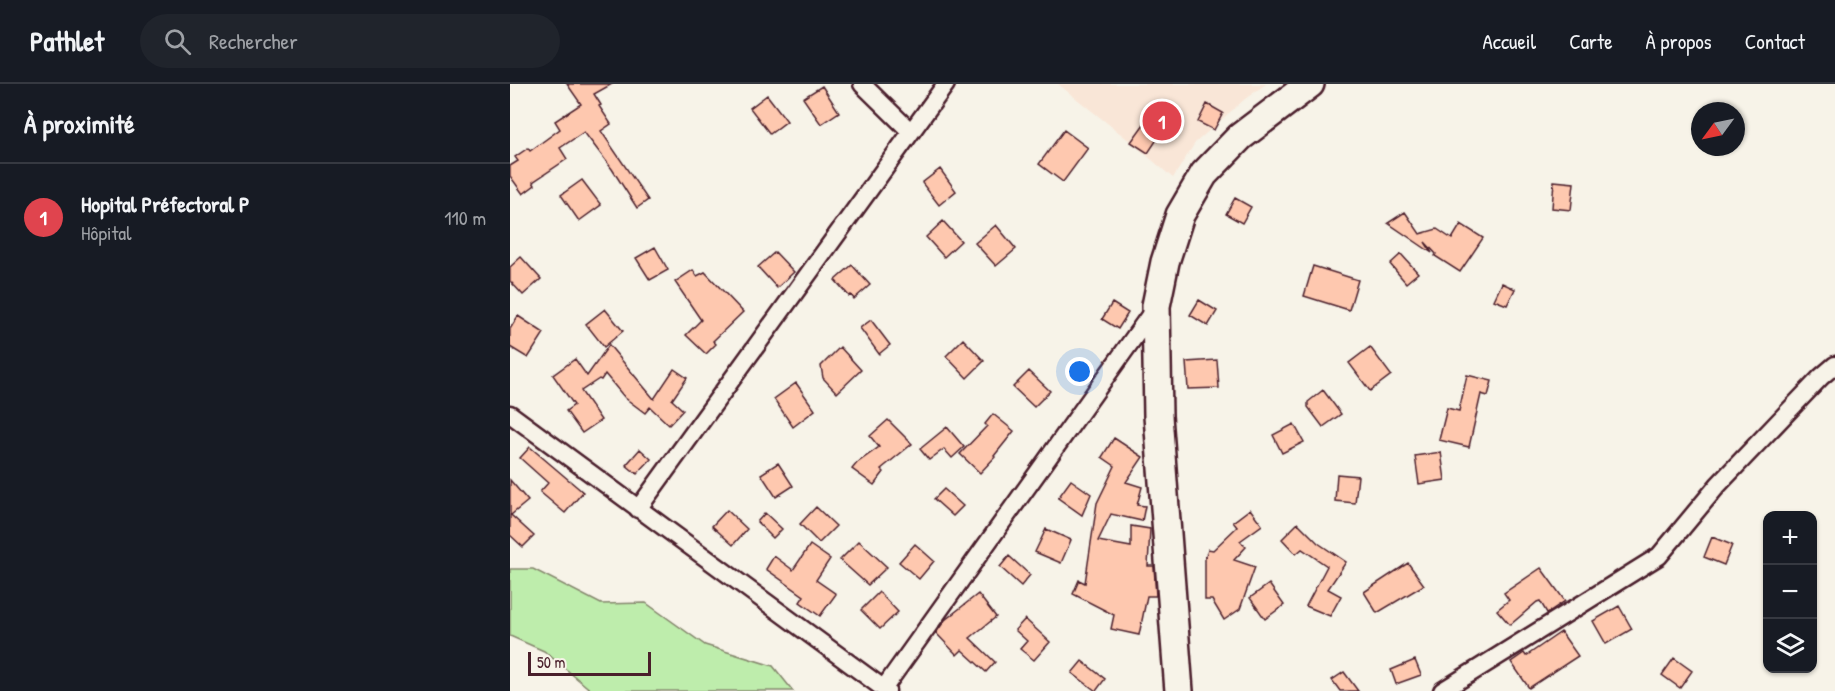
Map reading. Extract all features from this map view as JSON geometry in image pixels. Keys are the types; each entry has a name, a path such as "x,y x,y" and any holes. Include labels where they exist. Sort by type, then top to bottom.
{"main road":[{"path":"1179,691 1158,416 1156,306 1165,262 1180,214 1204,174 1240,137 1310,84"}],"street":[{"path":"862,84 911,132"},
{"path":"638,508 946,84"},
{"path":"510,414 886,690 1156,306"},
{"path":"1442,691 1659,556 1718,485 1835,365"}],"shaded area":[{"path":"1058,84 1266,84 1245,99 1195,143 1173,178"}],"green space":[{"path":"510,569 533,569 601,604 646,603 705,645 773,666 793,691 592,691 544,651 510,636"}],"building":[{"path":"567,84 612,84 594,94 611,124 601,131 648,200 637,208 612,169 584,132 560,148 567,159 533,182 535,185 523,194 510,176 510,166 518,161 515,157 528,148 530,151 560,129 555,121 581,104"},
{"path":"822,86 839,112 821,124 803,98"},
{"path":"767,95 787,121 770,134 750,108"},
{"path":"1207,104 1223,113 1214,130 1198,122"},
{"path":"1144,124 1160,135 1148,153 1131,142"},
{"path":"1064,130 1088,148 1063,182 1039,164"},
{"path":"940,169 956,191 939,205 922,183"},
{"path":"582,180 601,205 579,221 561,195"},
{"path":"1554,181 1574,183 1571,210 1552,208"},
{"path":"1235,198 1251,207 1242,223 1226,214"},
{"path":"1405,212 1420,234 1437,229 1452,239 1461,224 1483,238 1460,272 1435,256 1436,254 1425,242 1432,253 1388,223"},
{"path":"943,221 961,241 944,257 926,237"},
{"path":"996,225 1016,249 996,266 975,243"},
{"path":"655,247 668,270 650,280 636,258"},
{"path":"775,252 794,272 777,288 758,267"},
{"path":"1401,254 1418,273 1406,283 1390,264"},
{"path":"521,257 541,279 523,295 510,281 510,267"},
{"path":"852,265 870,285 854,299 835,280"},
{"path":"1313,266 1358,280 1349,310 1304,296"},
{"path":"693,270 697,276 705,272 743,312 713,341 716,344 706,354 686,335 701,320 675,282"},
{"path":"1502,283 1515,289 1507,305 1494,300"},
{"path":"1199,300 1217,311 1208,326 1190,315"},
{"path":"1112,303 1128,313 1118,329 1102,319"},
{"path":"605,309 623,331 604,347 586,324"},
{"path":"518,316 544,333 528,358 510,347 510,329"},
{"path":"871,320 890,345 879,354 860,328"},
{"path":"963,339 984,361 967,378 946,356"},
{"path":"609,345 654,399 674,369 687,378 672,400 683,410 669,425 650,407 645,413 625,398 605,374 601,380 599,379 581,391 601,420 582,433 566,411 574,405 553,375 575,359 587,376"},
{"path":"840,347 861,370 837,393 823,378 821,366"},
{"path":"1370,347 1391,375 1370,391 1349,363"},
{"path":"1217,360 1219,388 1188,389 1186,362"},
{"path":"1029,371 1050,391 1034,407 1013,387"},
{"path":"1467,375 1492,381 1488,396 1481,394 1469,447 1439,440 1447,408 1459,411"},
{"path":"796,383 815,410 793,427 774,399"},
{"path":"1323,390 1341,414 1323,427 1308,407 1308,402"},
{"path":"993,414 1014,431 980,473 960,454 987,426 985,424"},
{"path":"888,420 912,444 881,469 884,472 874,485 852,469 879,447 870,436"},
{"path":"1294,424 1304,442 1282,453 1273,435"},
{"path":"947,427 964,447 952,458 944,449 929,460 920,449"},
{"path":"1114,438 1143,457 1126,482 1142,487 1137,505 1145,506 1142,521 1111,514 1098,541 1131,547 1131,526 1150,529 1148,566 1154,566 1156,596 1147,596 1139,635 1111,629 1114,615 1073,594 1079,580 1085,583 1097,503 1115,466 1102,457"},
{"path":"530,447 583,492 565,513 540,492 548,483 520,458"},
{"path":"640,449 651,459 637,474 626,465"},
{"path":"1441,452 1445,480 1419,484 1415,456"},
{"path":"778,463 793,486 776,497 761,474"},
{"path":"1337,474 1358,476 1355,503 1335,501"},
{"path":"510,480 528,501 511,515 534,536 523,547 510,535"},
{"path":"1071,480 1091,494 1082,515 1058,498"},
{"path":"944,489 963,506 953,516 934,499"},
{"path":"816,507 836,526 819,543 800,524"},
{"path":"1250,509 1262,525 1240,541 1246,547 1234,560 1255,567 1240,609 1224,620 1212,600 1205,600 1205,558 1208,549 1213,550 1237,527 1233,522"},
{"path":"727,510 747,529 733,545 712,526"},
{"path":"765,513 782,529 773,538 757,522"},
{"path":"1298,523 1318,543 1346,562 1328,589 1341,596 1330,616 1306,606 1327,566 1302,549 1296,554 1282,539"},
{"path":"1046,529 1071,540 1061,563 1035,552"},
{"path":"1712,537 1732,545 1724,565 1704,557"},
{"path":"859,541 887,567 868,585 840,560"},
{"path":"915,544 934,561 919,579 899,562"},
{"path":"810,545 830,559 816,580 836,594 820,616 800,602 804,596 766,569 774,556 793,570"},
{"path":"1009,556 1030,575 1021,586 1000,567"},
{"path":"1408,563 1424,585 1377,613 1364,592"},
{"path":"1541,568 1565,601 1547,613 1540,601 1537,602 1510,625 1497,610 1509,600 1504,593"},
{"path":"1269,584 1284,605 1265,619 1250,598"},
{"path":"879,592 898,612 880,629 861,610"},
{"path":"978,594 996,617 970,638 995,662 986,672 962,650 957,655 936,633 945,620"},
{"path":"1619,606 1632,629 1606,644 1593,621"},
{"path":"1025,619 1050,642 1034,660 1020,649 1027,641 1015,630"},
{"path":"1561,632 1578,656 1529,688 1511,662 1524,653 1526,656"},
{"path":"1674,658 1692,671 1680,688 1662,675"},
{"path":"1415,660 1421,675 1396,684 1391,670"},
{"path":"1082,661 1105,679 1096,691 1072,673"},
{"path":"1344,672 1358,691 1340,691 1332,680"}],"place":[{"name":"Hopital Préfectoral P","path":"1162,121"}]}
